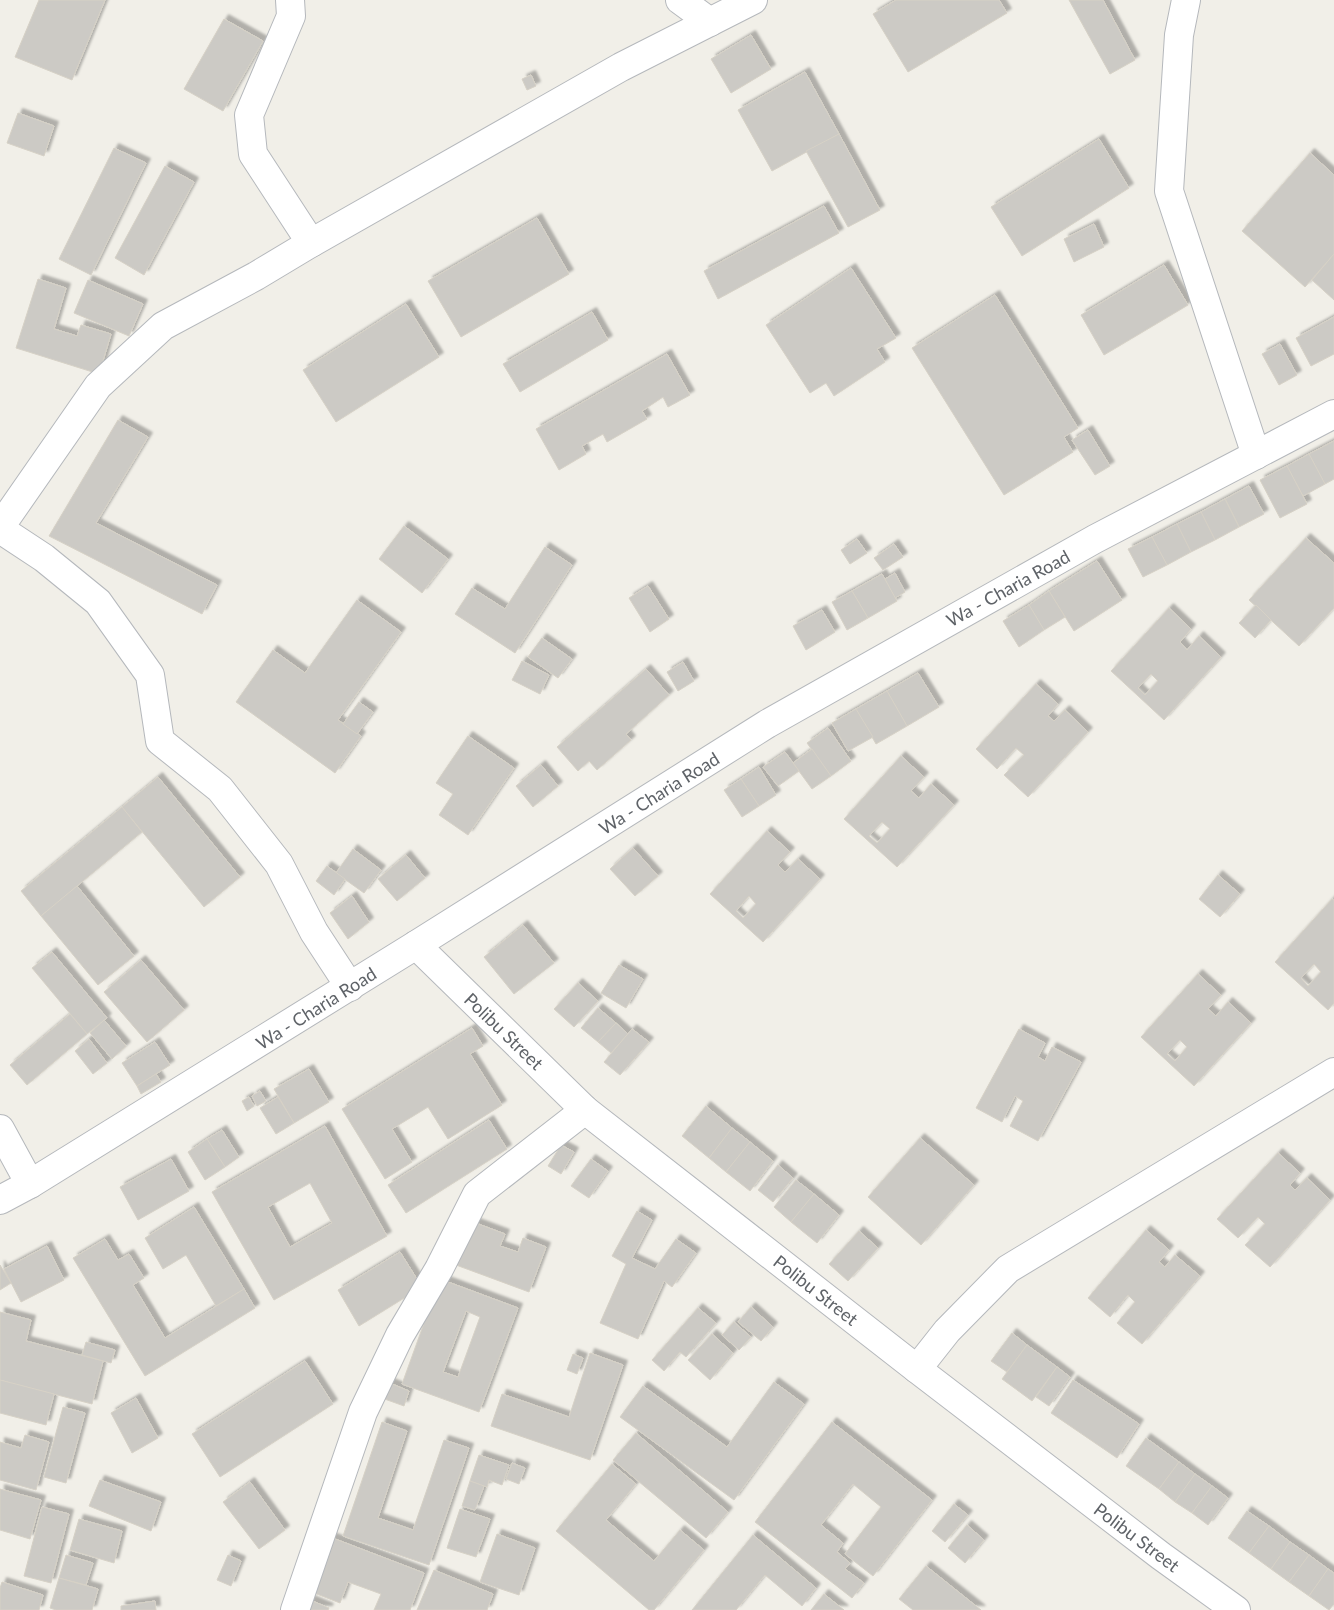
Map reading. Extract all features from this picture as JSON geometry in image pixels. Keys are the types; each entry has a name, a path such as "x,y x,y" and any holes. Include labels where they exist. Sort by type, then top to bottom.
{"street":[{"path":"290,0 291,16 249,115 253,154 311,243"},
{"path":"680,0 710,22"},
{"path":"350,987 314,932 279,864 220,789 160,741 150,675 98,602 44,558 0,528 98,386 163,326 256,276 621,67 753,0"},
{"path":"1186,0 1179,35 1169,191 1256,455"},
{"name":"Wa - Charia Road","path":"0,1200 30,1184 350,987 766,724 1095,539 1334,414"},
{"name":"Polibu Street","path":"416,945 585,1110 917,1369 1161,1556 1236,1610"},
{"path":"917,1369 947,1330 1008,1269 1334,1072"},
{"path":"294,1610 363,1412 400,1335 439,1269 477,1194 585,1110"},
{"path":"0,1129 30,1184"}],"building":[{"path":"39,0 105,0 72,80 15,57"},
{"path":"896,0 999,0 1007,13 908,72 873,14"},
{"path":"1069,0 1103,0 1135,60 1110,74"},
{"path":"224,19 263,41 223,111 184,89"},
{"path":"751,35 771,69 731,93 711,59"},
{"path":"805,72 839,134 772,171 738,110"},
{"path":"531,75 536,86 527,90 522,79"},
{"path":"18,113 54,126 44,156 7,143"},
{"path":"839,134 880,210 848,227 806,151"},
{"path":"1099,139 1129,188 1022,256 991,207"},
{"path":"114,148 146,163 91,275 59,259"},
{"path":"1310,153 1334,175 1334,254 1305,287 1242,231"},
{"path":"165,166 194,182 144,275 115,258"},
{"path":"824,206 839,233 718,299 704,271"},
{"path":"537,218 569,274 461,337 428,281"},
{"path":"1094,224 1104,247 1074,262 1064,239"},
{"path":"1334,254 1334,300 1312,280"},
{"path":"1164,265 1188,305 1104,355 1081,315"},
{"path":"851,268 896,338 877,349 885,362 834,396 826,383 810,393 766,325"},
{"path":"38,279 66,288 54,329 77,336 81,325 111,334 99,374 16,348"},
{"path":"88,280 143,304 129,336 74,313"},
{"path":"995,295 1078,428 1064,437 1073,452 1004,495 912,348"},
{"path":"406,304 439,357 336,422 303,370"},
{"path":"592,312 608,340 520,392 503,364"},
{"path":"1334,317 1334,354 1311,366 1296,338"},
{"path":"1280,344 1297,375 1279,385 1262,354"},
{"path":"667,354 690,395 668,407 663,397 642,411 647,419 607,442 603,434 582,446 586,454 559,470 536,429"},
{"path":"118,420 148,437 96,523 217,585 202,614 49,536"},
{"path":"1088,430 1110,466 1095,475 1072,440"},
{"path":"1334,441 1334,479 1325,484 1309,454"},
{"path":"1309,454 1325,484 1303,496 1287,466"},
{"path":"1287,466 1307,504 1280,518 1260,480"},
{"path":"1249,486 1264,514 1239,527 1225,499"},
{"path":"1225,499 1239,527 1215,540 1201,512"},
{"path":"1201,512 1215,540 1191,552 1177,524"},
{"path":"1177,524 1191,552 1167,565 1152,537"},
{"path":"404,526 448,559 422,593 379,559"},
{"path":"1152,537 1167,565 1143,577 1128,549"},
{"path":"1306,538 1334,563 1334,608 1299,646 1249,600"},
{"path":"857,539 867,553 850,564 841,550"},
{"path":"894,544 903,557 883,570 874,558"},
{"path":"545,547 572,565 515,653 455,614 472,588 505,609"},
{"path":"1097,561 1122,600 1074,631 1049,591"},
{"path":"895,573 905,592 895,598 885,579"},
{"path":"882,574 897,601 868,618 852,591"},
{"path":"648,586 669,619 650,632 629,598"},
{"path":"852,591 868,618 847,630 832,602"},
{"path":"1049,591 1065,617 1044,630 1029,605"},
{"path":"357,600 401,632 338,720 361,736 335,773 236,702 273,650 305,673"},
{"path":"1029,605 1044,630 1019,647 1003,621"},
{"path":"1256,605 1271,620 1255,638 1239,623"},
{"path":"1169,608 1191,629 1180,642 1187,650 1199,636 1221,657 1164,720 1111,671","holes":["1151,674 1158,681 1145,695 1138,688"]},
{"path":"822,610 835,632 806,650 793,626"},
{"path":"542,638 572,659 558,678 528,657"},
{"path":"522,661 549,675 540,694 512,680"},
{"path":"683,662 694,681 678,691 667,672"},
{"path":"646,669 669,695 626,734 631,740 597,770 589,761 578,771 557,747"},
{"path":"918,673 939,707 907,726 887,691"},
{"path":"1036,684 1058,704 1048,716 1054,721 1065,710 1088,732 1028,797 1004,775 1024,755 1016,748 997,769 976,749"},
{"path":"887,691 907,726 876,744 856,709"},
{"path":"359,702 373,712 357,734 343,724"},
{"path":"856,709 873,737 848,751 832,723"},
{"path":"828,728 851,761 831,776 807,743"},
{"path":"468,736 514,768 468,835 439,815 453,794 436,783"},
{"path":"812,749 831,776 812,789 793,763"},
{"path":"785,752 799,771 778,786 763,767"},
{"path":"901,756 924,777 911,791 919,798 931,784 954,805 897,867 844,819","holes":["882,822 890,829 877,843 869,836"]},
{"path":"541,765 558,786 533,807 516,786"},
{"path":"759,767 776,795 759,806 741,779"},
{"path":"158,777 240,877 204,907 122,807"},
{"path":"741,779 759,806 742,817 724,790"},
{"path":"122,807 142,832 41,916 21,891"},
{"path":"767,831 790,852 778,865 785,872 798,859 820,879 763,942 710,894","holes":["749,896 756,904 743,918 736,911"]},
{"path":"633,848 658,876 635,896 610,869"},
{"path":"353,849 381,870 364,893 336,873"},
{"path":"406,855 425,878 397,901 378,879"},
{"path":"327,866 345,879 334,895 316,881"},
{"path":"1218,875 1240,894 1220,917 1199,899"},
{"path":"77,886 134,956 98,985 41,916"},
{"path":"352,896 369,922 348,939 330,913"},
{"path":"1332,899 1334,900 1334,1003 1328,1010 1275,962","holes":["1314,964 1321,972 1308,986 1301,978"]},
{"path":"523,925 554,963 514,994 484,957"},
{"path":"52,952 107,1018 87,1034 32,968"},
{"path":"141,960 184,1010 147,1042 104,992"},
{"path":"619,965 643,979 626,1008 601,993"},
{"path":"1198,974 1221,995 1208,1009 1216,1016 1228,1002 1251,1023 1194,1086 1141,1037","holes":["1180,1040 1187,1047 1175,1061 1167,1054"]},
{"path":"578,983 598,1001 574,1027 554,1009"},
{"path":"598,1008 616,1023 598,1042 581,1028"},
{"path":"70,1014 87,1034 27,1085 10,1065"},
{"path":"104,1020 126,1046 112,1059 90,1033"},
{"path":"616,1023 628,1034 611,1053 598,1042"},
{"path":"472,1028 483,1046 470,1054 502,1105 448,1139 428,1107 392,1129 412,1162 385,1179 342,1109"},
{"path":"632,1029 649,1042 620,1075 604,1062"},
{"path":"1019,1029 1045,1043 1038,1057 1045,1061 1052,1047 1081,1062 1038,1141 1010,1126 1023,1101 1015,1096 1002,1122 976,1108"},
{"path":"89,1039 107,1063 93,1074 75,1051"},
{"path":"155,1042 170,1065 137,1086 122,1063"},
{"path":"309,1069 329,1102 294,1123 274,1089"},
{"path":"156,1074 161,1082 141,1094 137,1086"},
{"path":"260,1091 266,1101 257,1106 252,1096"},
{"path":"249,1097 254,1106 247,1111 242,1101"},
{"path":"278,1097 294,1123 276,1134 260,1108"},
{"path":"706,1106 732,1128 709,1158 682,1136"},
{"path":"489,1120 507,1149 406,1213 388,1185"},
{"path":"325,1126 387,1236 274,1300 212,1192","holes":["310,1183 332,1223 290,1247 268,1207"]},
{"path":"732,1128 750,1142 726,1172 709,1158"},
{"path":"222,1130 239,1157 225,1167 207,1139"},
{"path":"920,1138 974,1185 921,1245 868,1197"},
{"path":"207,1139 225,1167 205,1180 188,1152"},
{"path":"750,1142 773,1161 750,1191 726,1172"},
{"path":"561,1145 574,1152 561,1174 548,1166"},
{"path":"1278,1153 1300,1173 1290,1185 1295,1190 1307,1178 1330,1200 1270,1267 1245,1245 1265,1224 1258,1217 1238,1238 1217,1219"},
{"path":"171,1159 189,1191 138,1220 120,1187"},
{"path":"591,1159 608,1171 589,1198 571,1186"},
{"path":"778,1165 793,1178 773,1202 758,1190"},
{"path":"796,1180 814,1194 791,1222 774,1207"},
{"path":"814,1194 839,1215 817,1243 791,1222"},
{"path":"194,1207 244,1289 216,1306 186,1255 163,1269 145,1238"},
{"path":"637,1211 652,1220 632,1258 655,1269 676,1239 696,1253 672,1287 664,1281 638,1339 600,1323 626,1264 612,1256"},
{"path":"473,1222 505,1234 500,1246 518,1252 523,1238 546,1247 529,1292 456,1265"},
{"path":"1146,1230 1169,1250 1159,1262 1165,1267 1175,1255 1200,1276 1142,1344 1117,1323 1135,1302 1128,1295 1110,1317 1088,1298"},
{"path":"859,1231 878,1248 848,1281 829,1264"},
{"path":"105,1239 118,1260 129,1254 144,1278 133,1285 165,1338 244,1289 255,1308 145,1376 73,1258"},
{"path":"47,1246 64,1280 21,1302 4,1269"},
{"path":"400,1252 422,1287 359,1326 338,1290"},
{"path":"0,1265 11,1283 0,1290"},
{"path":"440,1279 518,1308 479,1412 402,1384","holes":["466,1311 480,1317 458,1377 443,1372"]},
{"path":"751,1307 773,1327 761,1341 738,1322"},
{"path":"698,1308 716,1323 686,1357 680,1352 664,1371 652,1360"},
{"path":"0,1312 31,1320 26,1341 103,1361 92,1404 0,1380"},
{"path":"734,1322 751,1337 739,1350 722,1335"},
{"path":"1012,1333 1027,1345 1007,1372 991,1361"},
{"path":"712,1334 733,1353 710,1380 688,1360"},
{"path":"86,1342 115,1350 111,1363 82,1355"},
{"path":"1027,1345 1057,1367 1032,1401 1002,1379"},
{"path":"590,1353 623,1365 590,1460 491,1426 502,1394 569,1417"},
{"path":"573,1354 583,1358 577,1374 567,1370"},
{"path":"305,1361 333,1404 220,1477 192,1434"},
{"path":"1057,1367 1070,1377 1049,1406 1036,1397"},
{"path":"0,1380 54,1394 46,1425 0,1413"},
{"path":"1073,1380 1139,1424 1117,1458 1051,1413"},
{"path":"385,1381 409,1391 404,1406 379,1397"},
{"path":"774,1382 804,1404 734,1500 620,1417 643,1386 727,1447"},
{"path":"136,1398 158,1438 132,1453 111,1413"},
{"path":"63,1407 85,1413 66,1483 44,1477"},
{"path":"382,1422 407,1431 378,1518 413,1530 444,1440 469,1448 429,1565 343,1536"},
{"path":"832,1422 932,1500 873,1576 845,1554 881,1507 853,1484 821,1525 843,1543 837,1552 850,1563 845,1569 864,1583 852,1598 755,1522"},
{"path":"636,1433 728,1512 706,1538 613,1460"},
{"path":"25,1435 49,1442 36,1490 0,1480 0,1442 21,1448"},
{"path":"1146,1438 1179,1462 1159,1489 1126,1466"},
{"path":"479,1455 509,1465 502,1485 489,1480 487,1487 470,1481"},
{"path":"1179,1462 1195,1474 1175,1502 1159,1489"},
{"path":"512,1463 525,1468 519,1484 506,1479"},
{"path":"612,1464 636,1484 606,1520 654,1561 680,1530 704,1550 654,1610 649,1610 556,1531"},
{"path":"1195,1474 1212,1486 1192,1513 1175,1502"},
{"path":"100,1480 161,1502 151,1531 89,1506"},
{"path":"470,1481 484,1486 475,1510 462,1506"},
{"path":"250,1482 285,1530 259,1549 223,1502"},
{"path":"1212,1486 1228,1498 1208,1525 1192,1513"},
{"path":"0,1489 41,1500 30,1539 0,1530"},
{"path":"954,1504 968,1515 945,1542 932,1531"},
{"path":"42,1507 69,1514 51,1583 24,1576"},
{"path":"460,1509 490,1519 476,1557 447,1548"},
{"path":"1247,1511 1269,1526 1249,1553 1228,1538"},
{"path":"79,1519 122,1531 114,1563 70,1550"},
{"path":"967,1525 984,1540 965,1563 948,1548"},
{"path":"1269,1526 1290,1542 1271,1569 1249,1553"},
{"path":"497,1534 535,1548 519,1595 480,1582"},
{"path":"753,1535 816,1588 802,1606 765,1575 736,1610 692,1610"},
{"path":"330,1537 424,1573 410,1610 374,1610 381,1594 348,1582 340,1603 309,1591"},
{"path":"1290,1542 1309,1555 1289,1582 1271,1569"},
{"path":"66,1555 93,1563 86,1585 59,1578"},
{"path":"228,1555 241,1561 231,1586 217,1580"},
{"path":"1309,1555 1328,1569 1309,1596 1289,1582"},
{"path":"926,1566 981,1610 913,1610 899,1599"},
{"path":"1328,1569 1334,1573 1334,1604 1329,1610 1309,1596"},
{"path":"434,1570 493,1594 487,1610 417,1610"},
{"path":"59,1578 98,1589 92,1610 56,1610 50,1608"},
{"path":"2,1582 43,1595 39,1610 0,1610 0,1588"},
{"path":"824,1594 844,1610 811,1610"},
{"path":"310,1600 329,1608 328,1610 306,1610"},
{"path":"155,1601 156,1610 121,1610 121,1606"}]}
